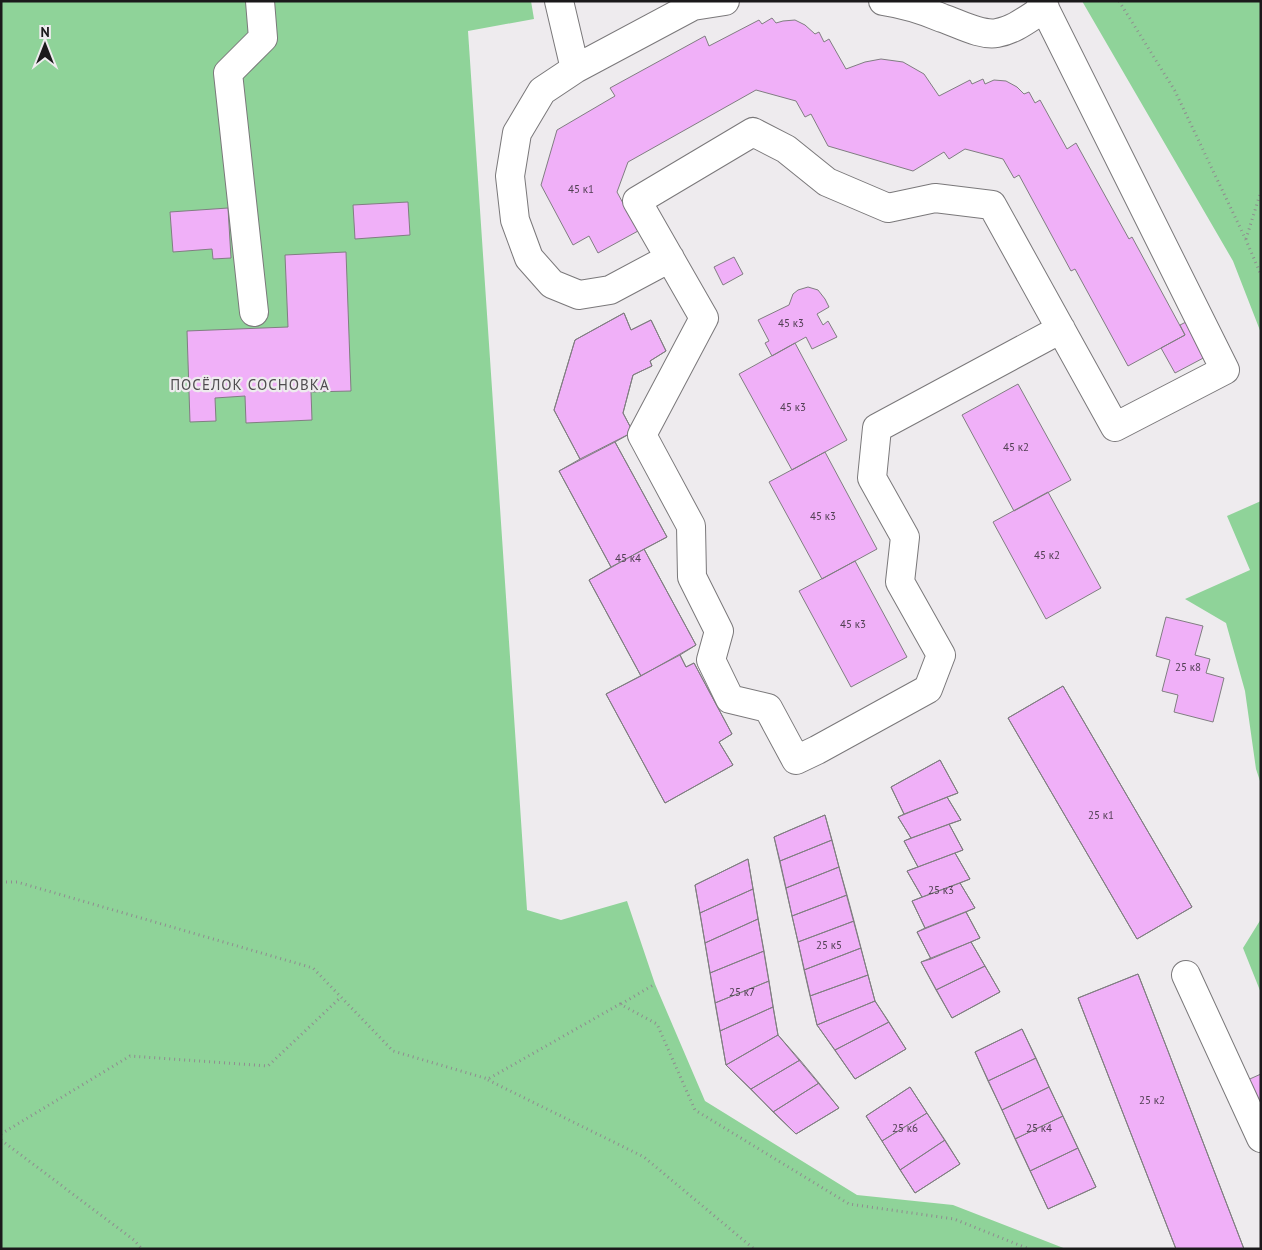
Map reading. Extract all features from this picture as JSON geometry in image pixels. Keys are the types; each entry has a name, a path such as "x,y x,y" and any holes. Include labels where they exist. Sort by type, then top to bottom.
{"street":[{"path":"254,312 228,73 263,38 260,1"},
{"path":"559,1 575,69"},
{"path":"670,258 610,290 579,295 552,284 530,258 515,220 510,176 517,133 542,91 575,69 693,6 725,1"},
{"path":"883,1 898,3 942,17 972,30 996,34 1015,27 1043,4 1225,370 1115,427 1061,329 992,206 935,198 888,208 827,182 786,149 753,132 637,201 704,318 642,435 691,526 692,577 719,631 711,660 730,699 768,708 796,760 928,689 941,655 900,582 905,537 872,478 877,428 1061,329"},
{"path":"1186,975 1261,1138"}],"path":[{"path":"1119,1 1175,91 1261,275"},
{"path":"1246,240 1261,191"},
{"path":"1,882 17,882 313,968 393,1051 488,1079 644,1157 754,1249"},
{"path":"488,1079 655,984"},
{"path":"1,1134 130,1056 268,1066 341,997"},
{"path":"620,1004 657,1024 695,1110 849,1204 954,1219 1029,1249"},
{"path":"1,1140 134,1240 142,1249"}],"green space":[{"path":"1,1 531,1 534,19 468,31 527,910 561,920 627,901 655,984 705,1101 857,1195 953,1205 1066,1249 1,1249"},
{"path":"1082,1 1261,1 1261,333 1233,261"},
{"path":"1261,501 1261,784 1256,769 1245,691 1226,623 1185,599 1250,570 1227,516"},
{"path":"1261,919 1261,993 1243,948"}],"building":[{"path":"772,18 776,23 795,20 805,25 815,34 819,32 824,42 829,39 846,69 865,62 881,59 903,62 924,74 939,96 970,80 972,84 983,79 985,84 994,80 1006,81 1017,87 1024,94 1029,92 1035,103 1040,100 1067,149 1076,143 1129,239 1132,237 1185,335 1128,366 1075,269 1071,271 1019,175 1014,178 1003,159 965,149 949,159 944,152 913,171 828,146 811,114 805,117 796,101 756,90 628,162 617,192 638,231 598,253 589,236 573,245 541,185 557,130 615,96 610,88 705,36 709,46 759,20 762,24"},
{"path":"408,202 410,235 355,239 353,205"},
{"path":"228,208 231,258 213,259 212,249 173,252 170,212"},
{"path":"346,252 351,391 311,392 312,420 246,423 245,396 215,398 216,421 190,422 187,331 288,327 285,255"},
{"path":"734,257 743,274 723,285 714,267"},
{"path":"808,287 818,290 825,299 829,307 817,314 823,325 828,321 837,337 812,349 806,337 772,356 765,343 769,341 758,320 789,305 793,294 798,290"},
{"path":"624,313 631,330 651,320 666,351 650,361 652,366 633,375 623,413 633,432 580,459 554,410 575,340"},
{"path":"624,313 631,330 651,320 666,351 650,361 652,366 633,375 623,413 633,432 615,442 667,537 644,549 696,645 680,655 686,667 694,663 732,734 719,742 733,765 665,803 606,694 641,676 589,580 611,567 559,471 580,459 554,410 575,340"},
{"path":"1190,320 1209,355 1175,373 1161,348 1185,335 1180,325"},
{"path":"795,343 847,440 792,470 739,374"},
{"path":"1018,384 1071,480 1014,511 962,415"},
{"path":"615,442 667,537 611,567 559,471"},
{"path":"825,452 877,549 822,579 769,482"},
{"path":"1048,492 1101,588 1046,619 993,522"},
{"path":"644,549 696,645 641,676 589,580"},
{"path":"855,561 907,657 851,687 799,591"},
{"path":"1166,617 1203,626 1195,655 1210,659 1206,673 1224,678 1213,722 1174,712 1178,695 1162,691 1170,660 1156,656"},
{"path":"680,655 686,667 694,663 732,734 719,742 733,765 665,803 606,694"},
{"path":"1063,686 1192,907 1137,939 1008,718"},
{"path":"1063,686 1192,907 1137,939 1008,718"},
{"path":"940,760 958,793 904,814 891,787"},
{"path":"940,760 958,793 947,797 961,820 949,824 963,850 955,853 970,879 960,883 975,908 966,912 980,938 971,942 1000,992 952,1018 921,962 931,959 917,932 925,928 912,901 922,897 907,871 918,867 904,841 911,838 898,817 904,814 891,787"},
{"path":"947,797 961,820 911,838 898,817"},
{"path":"825,815 832,840 780,861 774,837"},
{"path":"825,815 875,1001 906,1049 855,1079 817,1025 774,837"},
{"path":"949,824 963,850 918,867 904,841"},
{"path":"832,840 839,867 786,888 780,861"},
{"path":"955,853 970,879 922,897 907,871"},
{"path":"748,859 753,889 700,913 695,885"},
{"path":"748,859 778,1035 839,1108 796,1134 726,1065 695,885"},
{"path":"839,867 847,895 792,916 786,888"},
{"path":"960,883 975,908 925,928 912,901"},
{"path":"753,889 758,919 705,943 700,913"},
{"path":"847,895 854,921 798,942 792,916"},
{"path":"966,912 980,938 931,959 917,932"},
{"path":"758,919 764,951 710,973 705,943"},
{"path":"854,921 861,948 804,970 798,942"},
{"path":"971,942 985,966 936,990 921,962"},
{"path":"861,948 868,975 810,996 804,970"},
{"path":"764,951 769,981 715,1003 710,973"},
{"path":"985,966 1000,992 952,1018 936,990"},
{"path":"1138,974 1244,1249 1176,1249 1078,998"},
{"path":"1138,974 1244,1249 1176,1249 1078,998"},
{"path":"868,975 875,1001 817,1025 810,996"},
{"path":"769,981 773,1007 720,1031 715,1003"},
{"path":"875,1001 889,1022 835,1050 817,1025"},
{"path":"773,1007 778,1035 726,1065 720,1031"},
{"path":"889,1022 906,1049 855,1079 835,1050"},
{"path":"1022,1029 1036,1058 988,1081 975,1052"},
{"path":"1022,1029 1096,1187 1048,1209 975,1052"},
{"path":"778,1035 800,1060 751,1089 726,1065"},
{"path":"1036,1058 1049,1087 1002,1110 988,1081"},
{"path":"800,1060 819,1083 773,1112 751,1089"},
{"path":"1261,1074 1261,1121 1243,1082"},
{"path":"819,1083 839,1108 796,1134 773,1112"},
{"path":"910,1087 927,1113 882,1141 866,1116"},
{"path":"910,1087 960,1164 915,1193 866,1116"},
{"path":"1049,1087 1063,1116 1015,1139 1002,1110"},
{"path":"927,1113 945,1140 900,1170 882,1141"},
{"path":"1063,1116 1078,1148 1030,1171 1015,1139"},
{"path":"945,1140 960,1164 915,1193 900,1170"},
{"path":"1078,1148 1096,1187 1048,1209 1030,1171"}],"district":[{"name":"ПОСЁЛОК СОСНОВКА","path":"250,384"}]}
